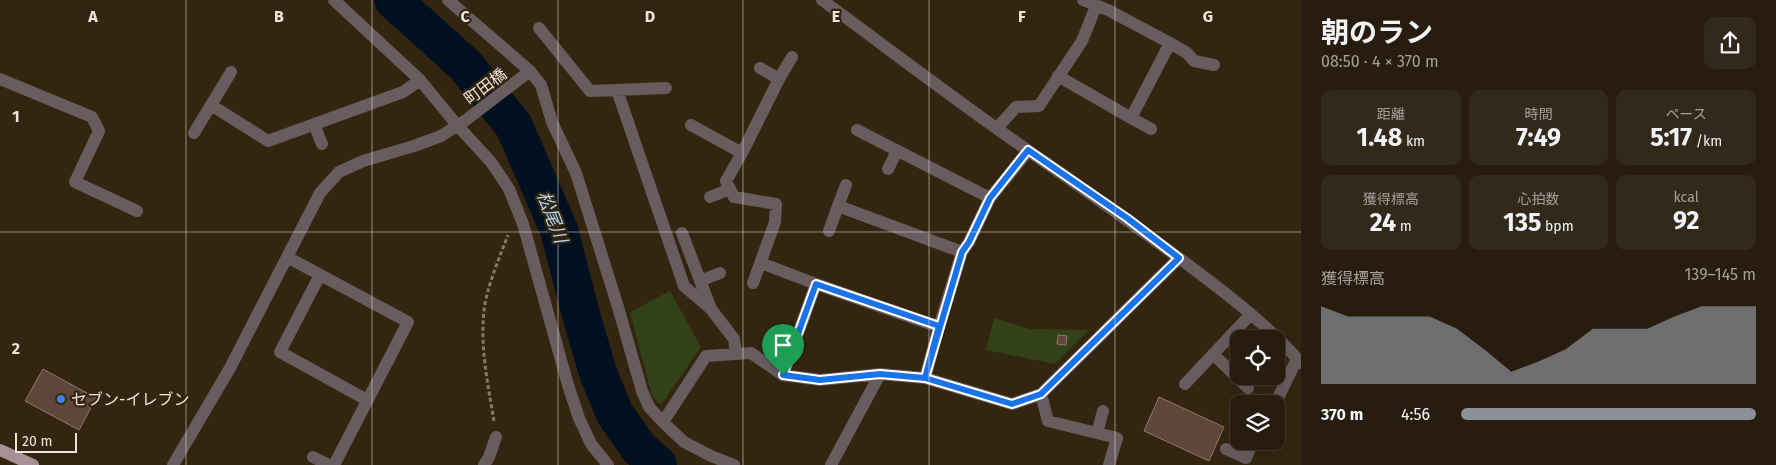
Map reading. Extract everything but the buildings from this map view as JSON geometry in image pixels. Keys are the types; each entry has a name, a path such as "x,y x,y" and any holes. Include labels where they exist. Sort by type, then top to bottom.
{"main road":[{"path":"0,450 33,465"}],"street":[{"path":"334,0 420,80 461,123 509,189 523,224 579,418 591,444 608,465"},
{"path":"448,0 540,85 552,122 576,173 642,391 650,407 684,442 734,465"},
{"path":"822,0 1028,150 1127,218 1251,314 1299,361 1279,395"},
{"path":"1083,0 1108,10 1170,43 1187,53 1194,61 1214,65"},
{"path":"998,128 1016,108 1039,106 1082,41 1096,6"},
{"path":"539,28 590,91 666,88"},
{"path":"1131,118 1170,43"},
{"path":"753,283 775,222 776,204 734,197 726,181 779,78 792,57"},
{"path":"760,68 779,78"},
{"path":"194,132 231,72"},
{"name":"町田橋","path":"173,465 230,368 320,193 340,172 363,160 441,136 526,74"},
{"path":"1058,76 1151,129"},
{"path":"0,79 92,117 99,131 75,182 137,211"},
{"path":"211,105 268,141 403,92 420,80"},
{"path":"617,90 684,286 711,309 734,339 736,354"},
{"path":"314,124 322,144"},
{"path":"691,125 742,152"},
{"path":"857,130 990,198"},
{"path":"925,378 962,252 969,242 990,198 1028,150"},
{"path":"888,169 897,151"},
{"path":"829,230 846,185"},
{"path":"710,197 730,189"},
{"path":"838,206 962,252"},
{"path":"682,233 711,309"},
{"path":"287,257 408,322 334,465"},
{"path":"663,422 706,356 751,353 783,375 820,380 880,374 925,378 1012,404 1041,394 1179,258"},
{"path":"761,263 939,326"},
{"path":"700,280 720,273"},
{"path":"320,274 280,352 367,400"},
{"path":"783,375 816,284"},
{"path":"1185,384 1251,314"},
{"path":"1213,354 1248,388"},
{"path":"831,465 880,374"},
{"path":"1041,394 1048,421 1117,438 1109,465"},
{"path":"1097,433 1103,411"},
{"path":"484,465 496,437"},
{"path":"1226,448 1246,458 1250,450"},
{"path":"313,457 329,465"}],"path":[{"path":"496,437 484,353 484,310 496,266 512,226 523,224"}],"green space":[{"path":"670,291 701,347 661,405 652,396 630,312"},
{"path":"994,318 1030,329 1089,330 1055,364 986,350"}],"waterway":[{"name":"松尾川","path":"393,0 465,65 514,126 559,230 598,373 615,414 638,447 658,465"}],"place":[{"name":"セブン-イレブン","path":"61,399"}],"route":[{"path":"783,375 816,284 939,326 925,378 1012,404 1041,394 1179,258 1127,218 1028,150 990,198 969,242 962,252 925,378 880,374 820,380 783,375"}]}
